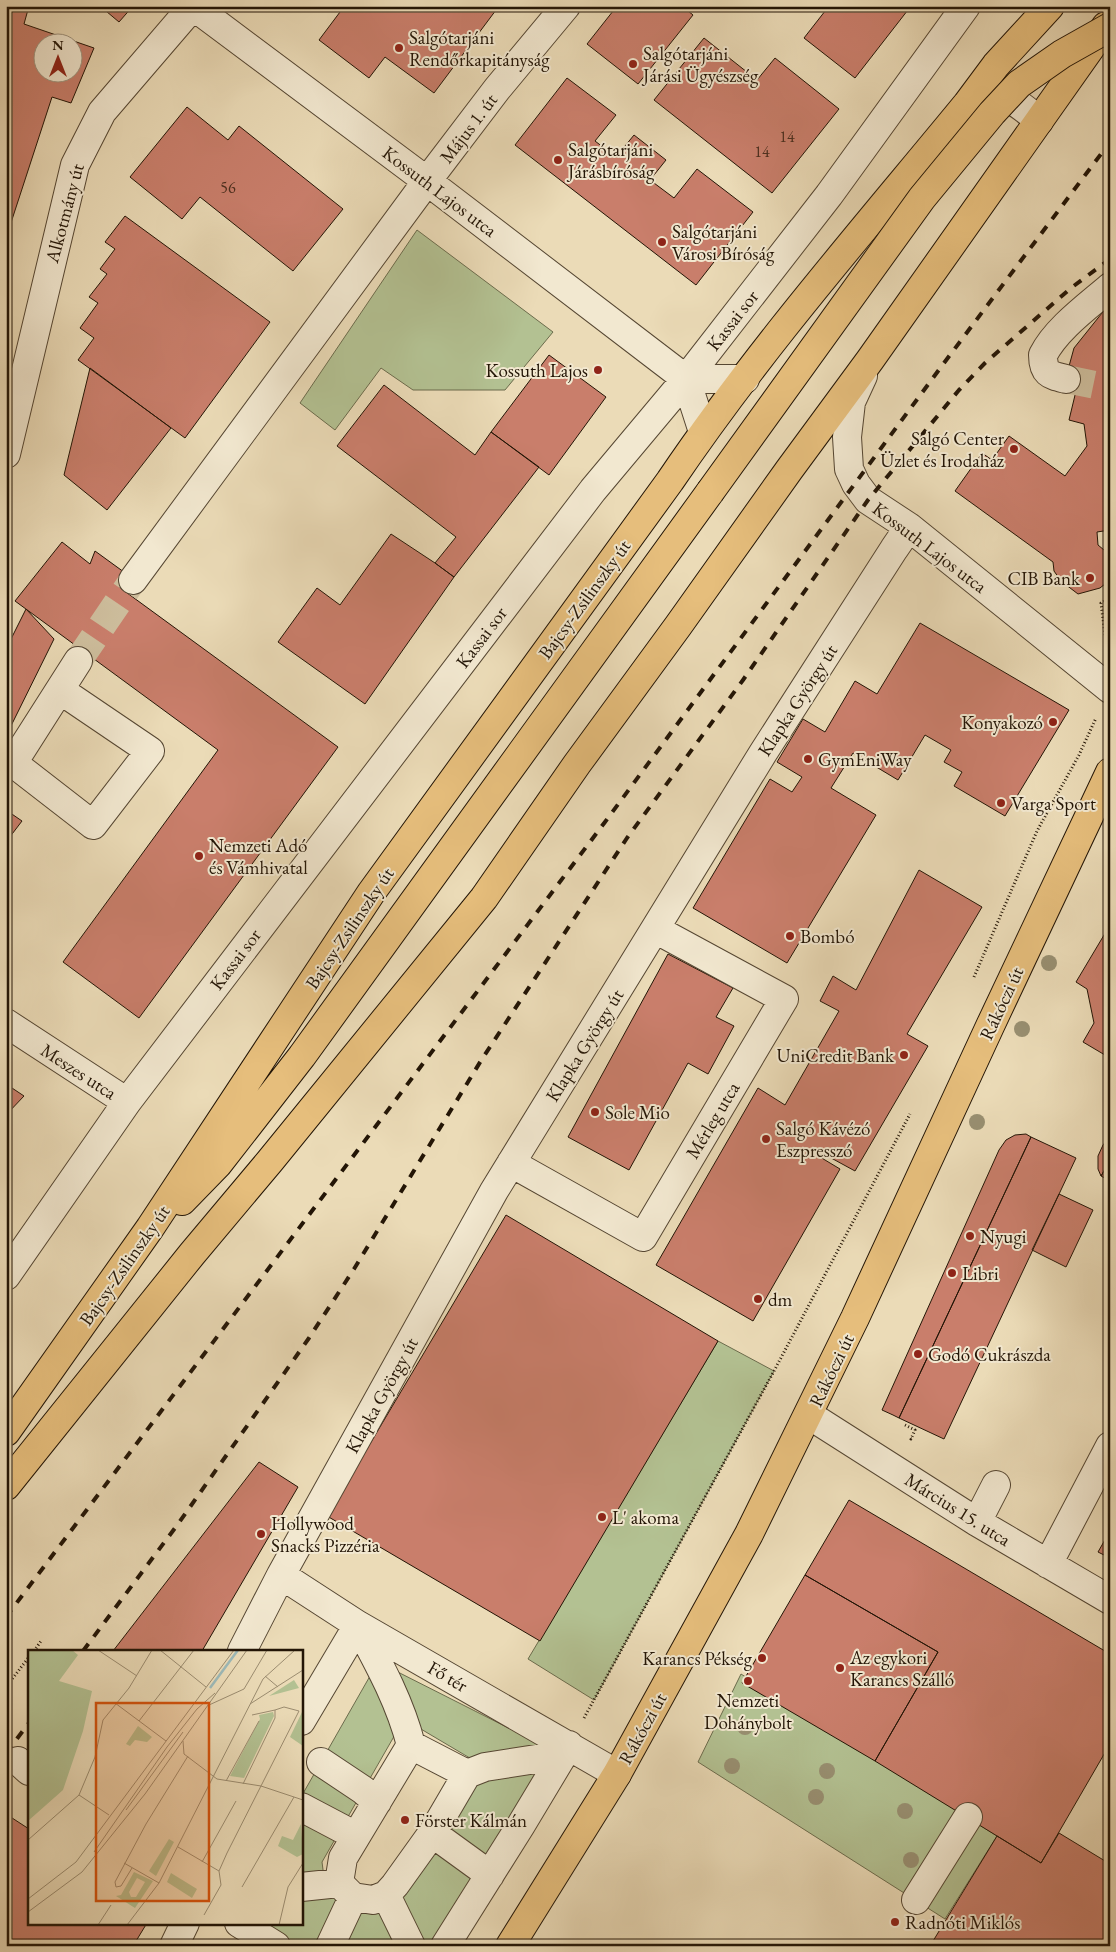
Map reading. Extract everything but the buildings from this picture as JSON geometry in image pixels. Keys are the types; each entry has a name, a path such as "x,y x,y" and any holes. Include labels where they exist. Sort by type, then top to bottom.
{"main road":[{"name":"Bajcsy-Zsilinszky út","path":"6,1432 150,1228 371,893 659,496 703,432 967,104 996,65 1050,6"},
{"path":"6,1486 192,1254 484,898 577,764 678,626 788,470 870,360 1110,21"},
{"path":"150,1228 203,1180 270,1099 922,198 986,119 1020,84 1062,54 1110,27"},
{"name":"Rákóczi út","path":"510,1946 617,1774 749,1534 809,1415 1110,772"},
{"path":"192,1254 218,1188 270,1099"}],"street":[{"name":"Kossuth Lajos utca","path":"193,6 427,181 686,379"},
{"name":"Alkotmány út","path":"6,454 75,165 102,112 193,6"},
{"name":"Május 1. út","path":"133,580 427,181 497,89 566,6"},
{"name":"Kassai sor","path":"6,1276 127,1102 588,497 686,379 829,195 966,6"},
{"path":"967,104 990,98 1009,99 1016,101 1039,121"},
{"path":"1066,380 1050,375 1045,370 1043,355 1051,342 1080,313 1110,288"},
{"name":"Kossuth Lajos utca","path":"870,360 851,402 847,437 849,469 856,484 868,500 910,528 1110,689"},
{"path":"703,432 686,379 745,379"},
{"name":"Klapka György út","path":"243,1650 281,1575 494,1191 763,753 894,548 910,528"},
{"path":"60,690 150,751 93,825 13,763 78,661"},
{"path":"1076,662 1110,665"},
{"name":"Mérleg utca","path":"511,1163 643,1237 784,999 655,930"},
{"name":"Meszes utca","path":"6,1024 127,1102"},
{"name":"Március 15. utca","path":"809,1415 977,1522 1110,1600"},
{"path":"1048,1564 1110,1446"},
{"path":"977,1522 996,1485"},
{"name":"Fő tér","path":"281,1575 358,1625 565,1750 617,1774"},
{"path":"302,1719 358,1625"},
{"path":"330,1946 346,1890 343,1858 411,1745 404,1719 378,1662 358,1625"},
{"path":"411,1745 467,1774"},
{"path":"302,1887 346,1890 373,1900 386,1895 433,1832 467,1774 485,1767 565,1750"},
{"path":"444,1946 490,1875 565,1750"},
{"path":"321,1762 363,1790 377,1802"},
{"path":"302,1809 356,1836"},
{"path":"916,1900 968,1816"},
{"path":"433,1832 490,1875"},
{"path":"386,1895 411,1946"},
{"path":"174,1946 184,1924"},
{"path":"241,1924 276,1946"}],"path":[{"path":"972,982 1037,831 1079,755"},
{"path":"565,1750 774,1371 914,1107"},
{"path":"904,1435 912,1439 915,1430 905,1425"},
{"path":"35,1650 41,1641"},
{"path":"6,1687 28,1658"}],"green space":[{"path":"417,230 553,332 505,390 413,390 381,368 335,430 300,403"},
{"path":"718,1341 774,1371 594,1700 528,1659"},
{"path":"378,1662 562,1755 444,1946 274,1946 240,1924 302,1924 302,1795","holes":["404,1719 485,1767 392,1909 372,1914 347,1910 325,1885 322,1862"]},
{"path":"741,1674 997,1836 945,1919 698,1762"}],"tunnel":[{"path":"1066,379 1110,388"},
{"path":"78,661 133,580"}],"railway":[{"path":"6,1617 605,822 941,367 1110,142"},
{"path":"84,1650 178,1524 309,1338 354,1269 482,1059 627,838 743,680 868,500 959,390 985,363 1071,288 1110,259"},
{"path":"6,1753 28,1724"}],"place":[{"name":"Salgótarjáni Rendőrkapitányság","path":"399,48"},
{"name":"Salgótarjáni Járási Ügyészség","path":"633,64"},
{"name":"Salgótarjáni Járásbíróság","path":"558,160"},
{"name":"Salgótarjáni Városi Bíróság","path":"662,242"},
{"name":"Kossuth Lajos","path":"598,370"},
{"name":"Salgó Center Üzlet és Irodaház","path":"1014,449"},
{"name":"CIB Bank","path":"1090,578"},
{"name":"Konyakozó","path":"1053,722"},
{"name":"GymEniWay","path":"808,759"},
{"name":"Varga Sport","path":"1001,803"},
{"name":"Nemzeti Adó és Vámhivatal","path":"199,856"},
{"name":"Bombó","path":"790,936"},
{"name":"UniCredit Bank","path":"904,1055"},
{"name":"Sole Mio","path":"595,1112"},
{"name":"Salgó Kávézó Eszpresszó","path":"766,1139"},
{"name":"Nyugi","path":"970,1236"},
{"name":"Libri","path":"952,1273"},
{"name":"dm","path":"758,1299"},
{"name":"Godó Cukrászda","path":"918,1354"},
{"name":"L' akoma","path":"602,1517"},
{"name":"Hollywood Snacks Pizzéria","path":"261,1534"},
{"name":"Karancs Pékség","path":"762,1658"},
{"name":"Az egykori Karancs Szálló","path":"840,1668"},
{"name":"Nemzeti Dohánybolt","path":"748,1681"},
{"name":"Förster Kálmán","path":"405,1820"},
{"name":"Radnóti Miklós","path":"895,1922"}]}
